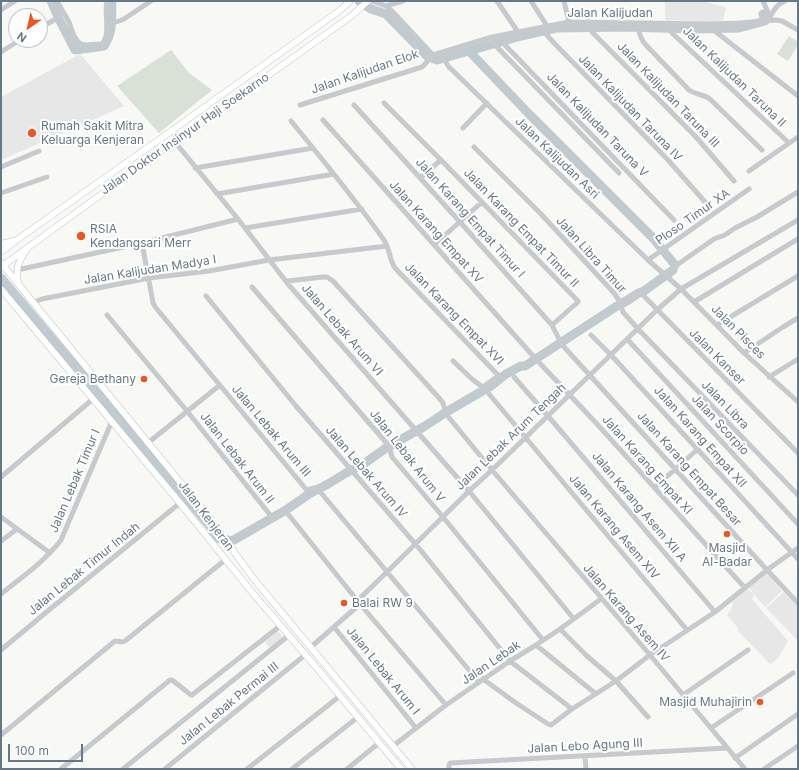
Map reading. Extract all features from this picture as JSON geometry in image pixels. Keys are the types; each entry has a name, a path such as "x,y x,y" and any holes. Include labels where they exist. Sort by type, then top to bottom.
{"main road":[{"name":"Jalan Doktor Insinyur Haji Soekarno","path":"1,252 160,140 339,11 350,1"},
{"name":"Jalan Doktor Insinyur Haji Soekarno","path":"2,265 350,17 369,1"},
{"path":"167,134 170,141 175,142"},
{"path":"160,140 165,142 165,148"},
{"path":"1,244 18,239"},
{"path":"18,284 18,265 20,259 30,246"},
{"name":"Jalan Kenjeran","path":"2,265 149,442 208,516 253,578 412,769"},
{"name":"Jalan Kenjeran","path":"1,289 180,503 288,636 401,769"},
{"path":"324,677 330,670"},
{"path":"331,686 338,680"}],"street":[{"path":"1,10 15,1"},
{"path":"58,1 76,40 83,45 102,44 104,42 109,24 106,9 107,1"},
{"path":"109,24 129,16 151,1"},
{"path":"369,1 386,6 397,15 432,56"},
{"path":"386,6 403,1"},
{"path":"497,1 518,32"},
{"name":"Jalan Kalijudan Taruna IV","path":"531,1 545,29 558,48 597,86 705,202"},
{"path":"564,1 569,22"},
{"path":"763,1 767,18"},
{"path":"767,18 780,2 785,1"},
{"name":"Jalan Kalijudan","path":"432,56 442,57 518,32 545,29 569,22 590,26 714,27 767,18 782,21 798,30"},
{"path":"48,23 54,20"},
{"name":"Jalan Kalijudan Taruna III","path":"590,26 696,137 734,181"},
{"name":"Jalan Kalijudan Taruna II","path":"669,26 678,38 789,143"},
{"path":"639,27 641,38 644,43 689,90 695,94 704,95 710,99 762,150"},
{"path":"714,27 798,96"},
{"name":"Jalan Kalijudan Taruna V","path":"501,37 505,44 674,220"},
{"path":"493,39 496,46 619,174"},
{"name":"Jalan Kalijudan Elok","path":"300,105 422,66 432,56"},
{"name":"Jalan Kalijudan Asri","path":"442,57 449,67 648,260 666,275"},
{"name":"Jalan Karang Empat Timur II","path":"384,103 578,301 552,325"},
{"path":"463,128 487,103"},
{"name":"Jalan Karang Empat Timur I","path":"354,105 552,325 562,344"},
{"name":"Jalan Karang Empat XVI","path":"291,120 362,209 387,246 391,261 396,268 498,375 484,389"},
{"name":"Jalan Karang Empat XV","path":"323,120 535,359"},
{"path":"749,170 798,137"},
{"path":"175,142 287,281"},
{"name":"Jalan Libra Timur","path":"474,147 541,214 614,293 623,312 638,329"},
{"path":"195,168 313,148"},
{"path":"1,167 39,151"},
{"path":"420,178 441,160"},
{"path":"217,194 334,174"},
{"path":"1,193 47,177"},
{"name":"Ploso Timur XA","path":"648,260 749,189"},
{"path":"666,275 714,239 757,217 798,192"},
{"path":"434,245 482,202"},
{"path":"245,228 362,209"},
{"path":"17,270 142,243 238,219"},
{"name":"Jalan Lebak Arum Tengah","path":"311,647 334,627 469,491 657,310 681,289 798,220"},
{"path":"694,302 798,240"},
{"name":"Jalan Lebak Arum III","path":"142,243 154,306 305,488 307,490 316,488 318,490 481,681 548,724 552,724 572,709"},
{"name":"Jalan Kalijudan Madya I","path":"34,302 42,299 149,278 209,271 270,260 387,246"},
{"name":"Jalan Pisces","path":"666,275 744,353 798,402"},
{"path":"717,325 798,276"},
{"name":"Jalan Lebak Arum VI","path":"287,281 323,277 333,281 440,399 446,413 492,470"},
{"name":"Jalan Lebak Arum VI","path":"287,281 469,491 573,618"},
{"name":"Jalan Lebak Arum V","path":"252,286 389,447 392,457 543,640"},
{"name":"Jalan Kanser","path":"620,304 638,291 798,454"},
{"name":"Jalan Lebak Arum IV","path":"206,296 296,406 415,544 510,661 572,709"},
{"name":"Jalan Lebak Arum II","path":"107,315 187,411 271,516 273,517 284,509 359,602 446,705"},
{"path":"744,353 798,318"},
{"name":"Jalan Libra","path":"638,329 798,495"},
{"name":"Jalan Karang Empat XII","path":"591,335 698,449 798,559"},
{"name":"Jalan Scorpio","path":"627,339 798,524"},
{"name":"Jalan Karang Empat Besar","path":"562,344 798,603"},
{"name":"Jalan Karang Empat XI","path":"535,359 570,394 744,588"},
{"path":"769,377 798,359"},
{"path":"453,361 484,389 525,437"},
{"name":"Jalan Karang Asem XII A","path":"514,377 715,612"},
{"path":"149,442 220,386"},
{"path":"1,476 93,399"},
{"name":"Jalan Lebak Timur I","path":"1,594 50,553 62,538 112,421"},
{"name":"Jalan Karang Asem XIV","path":"525,437 687,630"},
{"path":"654,487 698,449"},
{"name":"Jalan Karang Asem IV","path":"492,470 745,769"},
{"name":"Jalan Lebak Timur Indah","path":"1,650 180,503"},
{"path":"2,519 50,553"},
{"path":"1,541 17,529"},
{"path":"572,709 616,681 650,655 715,612 767,570 798,548"},
{"path":"1,735 115,641 125,641 225,560"},
{"name":"Jalan Lebak","path":"393,746 446,705 560,629 601,598"},
{"path":"61,769 170,680 192,695 280,626"},
{"name":"Jalan Lebak Arum I","path":"334,627 416,728"},
{"path":"560,629 587,656 616,681 648,717"},
{"path":"123,769 288,636"},
{"path":"536,645 596,694"},
{"path":"683,694 748,650"},
{"name":"Jalan Lebak Permai III","path":"165,769 305,655"},
{"path":"711,728 793,673"},
{"path":"247,769 340,696"},
{"path":"735,758 798,714"},
{"path":"292,769 358,717"},
{"path":"347,769 379,743"},
{"path":"764,769 798,746"},
{"name":"Jalan Lebo Agung III","path":"449,769 450,764 727,748"},
{"path":"585,756 586,769"}],"shaded area":[{"path":"665,1 701,1 726,7 723,22 665,20"},
{"path":"789,36 798,42 798,45 788,61 777,54"},
{"path":"171,50 189,73 212,90 159,133 117,86"},
{"name":"Rumah Sakit Mitra Keluarga Kenjeran","path":"80,54 124,106 1,160 1,97"},
{"path":"766,573 782,591 765,607 749,588"},
{"path":"747,588 754,595 752,599 788,641 779,657 771,664 737,630 738,628 727,615 733,606 732,602"},
{"path":"784,592 798,607 797,640 766,608"},
{"path":"276,629 283,639 271,649 263,640"}],"waterway":[{"path":"51,1 75,50 104,46 111,30 112,1"},
{"path":"359,1 371,9 386,14 427,56 437,60 469,51 529,114 652,237 675,265"},
{"path":"469,51 521,36 556,28 739,28 765,21 763,14"},
{"path":"1,278 209,525 217,538 232,541 286,510 309,494 365,463 386,448 491,386 506,374 521,366 525,366 617,306 644,291 673,270"}],"place":[{"name":"Rumah Sakit Mitra Keluarga Kenjeran","path":"32,133"},
{"name":"RSIA Kendangsari Merr","path":"81,236"},
{"name":"Gereja Bethany","path":"144,379"},
{"name":"Masjid Al-Badar","path":"727,534"},
{"name":"Balai RW 9","path":"344,603"},
{"name":"Masjid Muhajirin","path":"760,702"}]}
